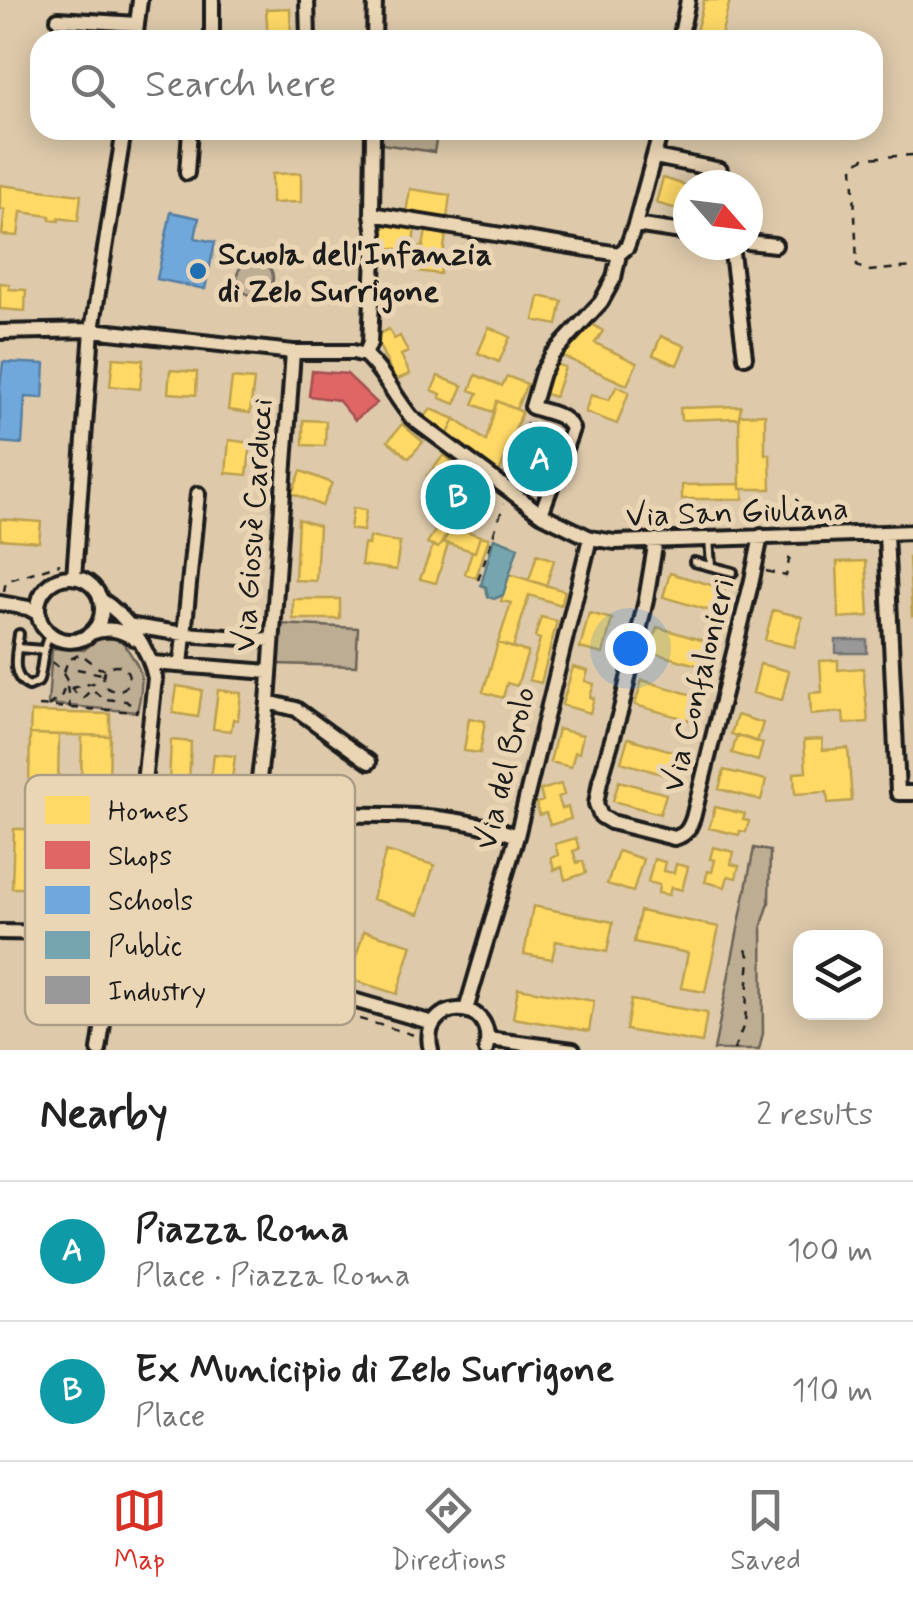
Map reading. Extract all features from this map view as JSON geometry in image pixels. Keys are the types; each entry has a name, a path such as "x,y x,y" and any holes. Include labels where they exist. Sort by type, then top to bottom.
{"street":[{"path":"136,30 140,0"},
{"path":"212,0 212,30"},
{"path":"307,0 308,30"},
{"path":"374,30 375,0"},
{"path":"682,30 688,0"},
{"path":"58,19 137,24"},
{"path":"74,577 92,330 122,140"},
{"path":"187,173 189,140"},
{"path":"365,355 370,343 375,236 373,140"},
{"path":"542,514 572,429 564,418 532,406 542,373 552,355 601,302 614,278 619,254 627,246 635,224 659,140"},
{"path":"655,157 720,170"},
{"path":"372,214 619,254"},
{"path":"635,224 673,230"},
{"path":"763,244 776,245"},
{"path":"734,260 744,357"},
{"path":"0,332 92,330 293,352 365,355 412,418 542,514 590,538"},
{"name":"Via Giosuè Carducci","path":"259,775 293,352"},
{"path":"180,665 198,494"},
{"name":"Via San Giuliana","path":"590,538 615,542 913,532"},
{"path":"886,534 898,794 913,793"},
{"name":"Via Confalonieri","path":"656,540 651,577 596,804 601,816 611,822 667,837 680,836 689,829 761,536"},
{"name":"Via del Brolo","path":"466,1010 516,836 590,538"},
{"path":"91,632 102,614 93,586 74,577 60,578 47,586 40,599 39,614 50,633 63,640 78,640 104,628 140,643"},
{"path":"100,599 127,624 152,663 156,678 144,775"},
{"path":"1,603 39,614"},
{"path":"127,624 184,634 271,640"},
{"path":"140,643 164,631"},
{"path":"152,663 269,672"},
{"name":"Via Giosuè Carducci","path":"268,702 296,709 370,762"},
{"name":"Via Giosuè Carducci","path":"355,816 426,816 488,826 516,836"},
{"path":"0,932 25,933"},
{"path":"355,1000 434,1023"},
{"path":"432,1050 429,1042 434,1023 448,1011 466,1010 482,1021 487,1044 573,1050"},
{"path":"99,1050 103,1025"}],"lane":[{"path":"709,538 711,566"},
{"path":"694,562 733,572"},
{"path":"18,634 16,674 28,686 38,682 50,633"},
{"path":"18,648 42,654"}],"path":[{"path":"913,155 864,158 853,165 857,266 868,271 913,268"},
{"path":"478,580 532,406"},
{"path":"754,568 786,576 794,536"},
{"path":"1,603 6,581 76,559"},
{"path":"40,706 139,712 130,702 103,699 92,689 81,698 57,664 42,654"},
{"path":"48,707 62,696 66,664 77,654 106,669"},
{"path":"120,665 128,673 126,686 116,691 106,687 106,669 120,665"},
{"path":"77,669 103,675"},
{"path":"65,678 70,708"},
{"path":"71,688 103,681"},
{"path":"115,701 116,691"},
{"path":"734,1050 745,1022 750,957 743,944"},
{"path":"355,1018 414,1035 417,1042"}],"shaded area":[{"path":"382,140 436,140 434,152 382,144"},
{"path":"255,260 268,265 273,278 268,291 255,296 242,291 237,278 242,265"},
{"path":"279,624 358,628 356,666 274,664"},
{"path":"99,638 121,639 138,666 141,689 137,712 48,704 52,648 84,650"},
{"path":"754,848 770,851 769,903 762,925 763,1033 759,1050 714,1050"}],"building: Homes":[{"path":"704,0 730,0 722,30 696,30"},
{"path":"290,8 291,30 267,30 266,9"},
{"path":"301,173 301,202 272,203 272,174"},
{"path":"663,178 673,181 673,208 656,203"},
{"path":"0,185 81,195 78,221 50,220 50,216 21,212 18,236 2,235 5,210 0,209"},
{"path":"410,189 450,195 447,219 406,213"},
{"path":"385,223 415,228 413,244 405,242 404,250 382,247"},
{"path":"426,231 446,235 440,274 416,271"},
{"path":"0,283 9,284 9,289 26,290 25,311 0,309"},
{"path":"539,296 562,301 557,325 534,320"},
{"path":"589,322 603,331 595,343 637,363 627,385 562,356"},
{"path":"489,327 510,337 499,362 478,353"},
{"path":"389,329 394,339 400,336 408,352 401,355 410,374 395,380 375,336"},
{"path":"661,336 685,346 677,365 653,355"},
{"path":"113,358 143,360 140,389 110,386"},
{"path":"551,363 565,367 555,397 542,393"},
{"path":"170,370 197,372 196,395 168,393"},
{"path":"476,375 502,386 507,376 527,384 516,409 497,401 493,412 473,404 478,393 470,390"},
{"path":"438,376 463,386 455,404 432,390"},
{"path":"232,378 254,380 250,413 228,410"},
{"path":"617,386 629,392 617,424 585,412 591,395 609,400"},
{"path":"497,401 522,412 499,473 447,436 455,419 486,441"},
{"path":"741,406 739,418 681,420 680,408"},
{"path":"431,409 455,419 447,436 424,418"},
{"path":"765,414 765,454 770,454 771,489 740,489 739,415"},
{"path":"303,420 326,421 325,446 303,445"},
{"path":"402,424 423,442 409,458 388,441"},
{"path":"229,440 251,443 247,475 226,473"},
{"path":"444,455 455,464 439,485 427,476"},
{"path":"463,469 483,483 453,526 433,512"},
{"path":"301,471 332,483 322,506 292,493"},
{"path":"740,484 743,499 682,499 682,485"},
{"path":"353,508 366,510 363,531 350,529"},
{"path":"0,519 41,522 39,542 0,539"},
{"path":"298,519 319,526 316,581 295,580"},
{"path":"443,519 453,526 438,548 427,543"},
{"path":"453,526 480,536 475,552 443,542"},
{"path":"480,536 489,538 476,578 465,574"},
{"path":"369,537 400,542 396,570 361,565"},
{"path":"443,542 448,544 436,583 420,579 433,545 438,548"},
{"path":"537,554 554,560 546,586 529,580"},
{"path":"909,558 913,558 913,616 912,616"},
{"path":"866,561 869,616 839,618 837,562"},
{"path":"670,573 725,589 718,613 663,597"},
{"path":"509,574 565,591 561,605 529,595 513,648 498,643 511,603 501,601"},
{"path":"293,599 340,599 340,619 293,619"},
{"path":"773,610 802,617 794,647 765,640"},
{"path":"589,613 612,619 603,654 580,648"},
{"path":"541,617 557,621 541,683 529,680 540,639 535,637"},
{"path":"657,627 711,643 704,667 650,652"},
{"path":"498,643 528,652 517,686 507,683 503,698 483,692"},
{"path":"838,660 838,670 863,668 868,722 844,724 843,712 811,715 810,693 822,692 820,661"},
{"path":"760,664 789,671 782,700 753,693"},
{"path":"573,667 588,671 585,681 594,684 590,713 562,705"},
{"path":"642,680 696,696 689,720 635,705"},
{"path":"177,686 202,690 198,717 173,713"},
{"path":"218,690 241,693 238,720 233,719 231,731 213,729"},
{"path":"31,712 110,714 110,736 30,734"},
{"path":"737,715 763,723 757,742 731,734"},
{"path":"469,718 485,721 480,753 464,751"},
{"path":"558,729 583,735 571,767 550,762"},
{"path":"30,734 59,735 58,775 29,775"},
{"path":"82,735 110,736 109,775 81,775"},
{"path":"737,735 763,743 758,761 732,753"},
{"path":"628,738 682,754 675,778 621,762"},
{"path":"822,739 823,750 848,748 852,801 828,803 827,792 795,794 794,773 806,772 804,740"},
{"path":"171,740 191,742 189,775 169,775"},
{"path":"214,754 235,756 233,775 211,775"},
{"path":"724,770 766,780 761,800 719,789"},
{"path":"619,781 666,794 660,814 613,801"},
{"path":"561,784 564,795 558,797 562,809 568,807 571,819 550,825 546,813 539,815 536,803 543,801 540,790"},
{"path":"715,807 745,814 743,820 749,821 746,832 740,831 739,835 709,828"},
{"path":"14,829 25,829 25,888 12,888"},
{"path":"576,838 579,849 573,851 577,863 583,861 586,873 565,880 562,867 554,870 551,858 558,855 555,844"},
{"path":"713,847 734,852 731,864 739,866 736,878 728,876 725,887 705,882 715,860 710,859"},
{"path":"386,851 434,865 419,914 372,899"},
{"path":"618,851 643,859 633,892 607,884"},
{"path":"654,859 665,862 663,871 674,873 676,864 688,867 682,890 671,887 669,895 658,893 659,885 648,882"},
{"path":"533,906 613,922 607,952 556,941 552,959 524,954"},
{"path":"640,911 719,927 705,992 681,988 688,953 634,942"},
{"path":"364,931 412,945 397,994 355,981 355,960"},
{"path":"518,988 594,1001 589,1031 513,1018"},
{"path":"631,1000 707,1013 702,1043 626,1030"}],"building: Shops":[{"path":"312,371 347,374 377,403 355,420 338,400 309,396"}],"building: Schools":[{"path":"171,212 199,218 195,238 215,242 205,289 157,279"},
{"path":"3,362 45,364 43,398 25,397 22,444 0,442"}],"building: Public":[{"path":"494,538 518,547 503,595 494,599 488,597 486,587 481,585"}],"building: Industry":[{"path":"836,640 867,640 867,653 836,653"}],"place":[{"name":"Scuola dell'Infanzia di Zelo Surrigone","path":"198,271"},
{"name":"Piazza Roma","path":"540,459"},
{"name":"Ex Municipio di Zelo Surrigone","path":"458,497"}]}
